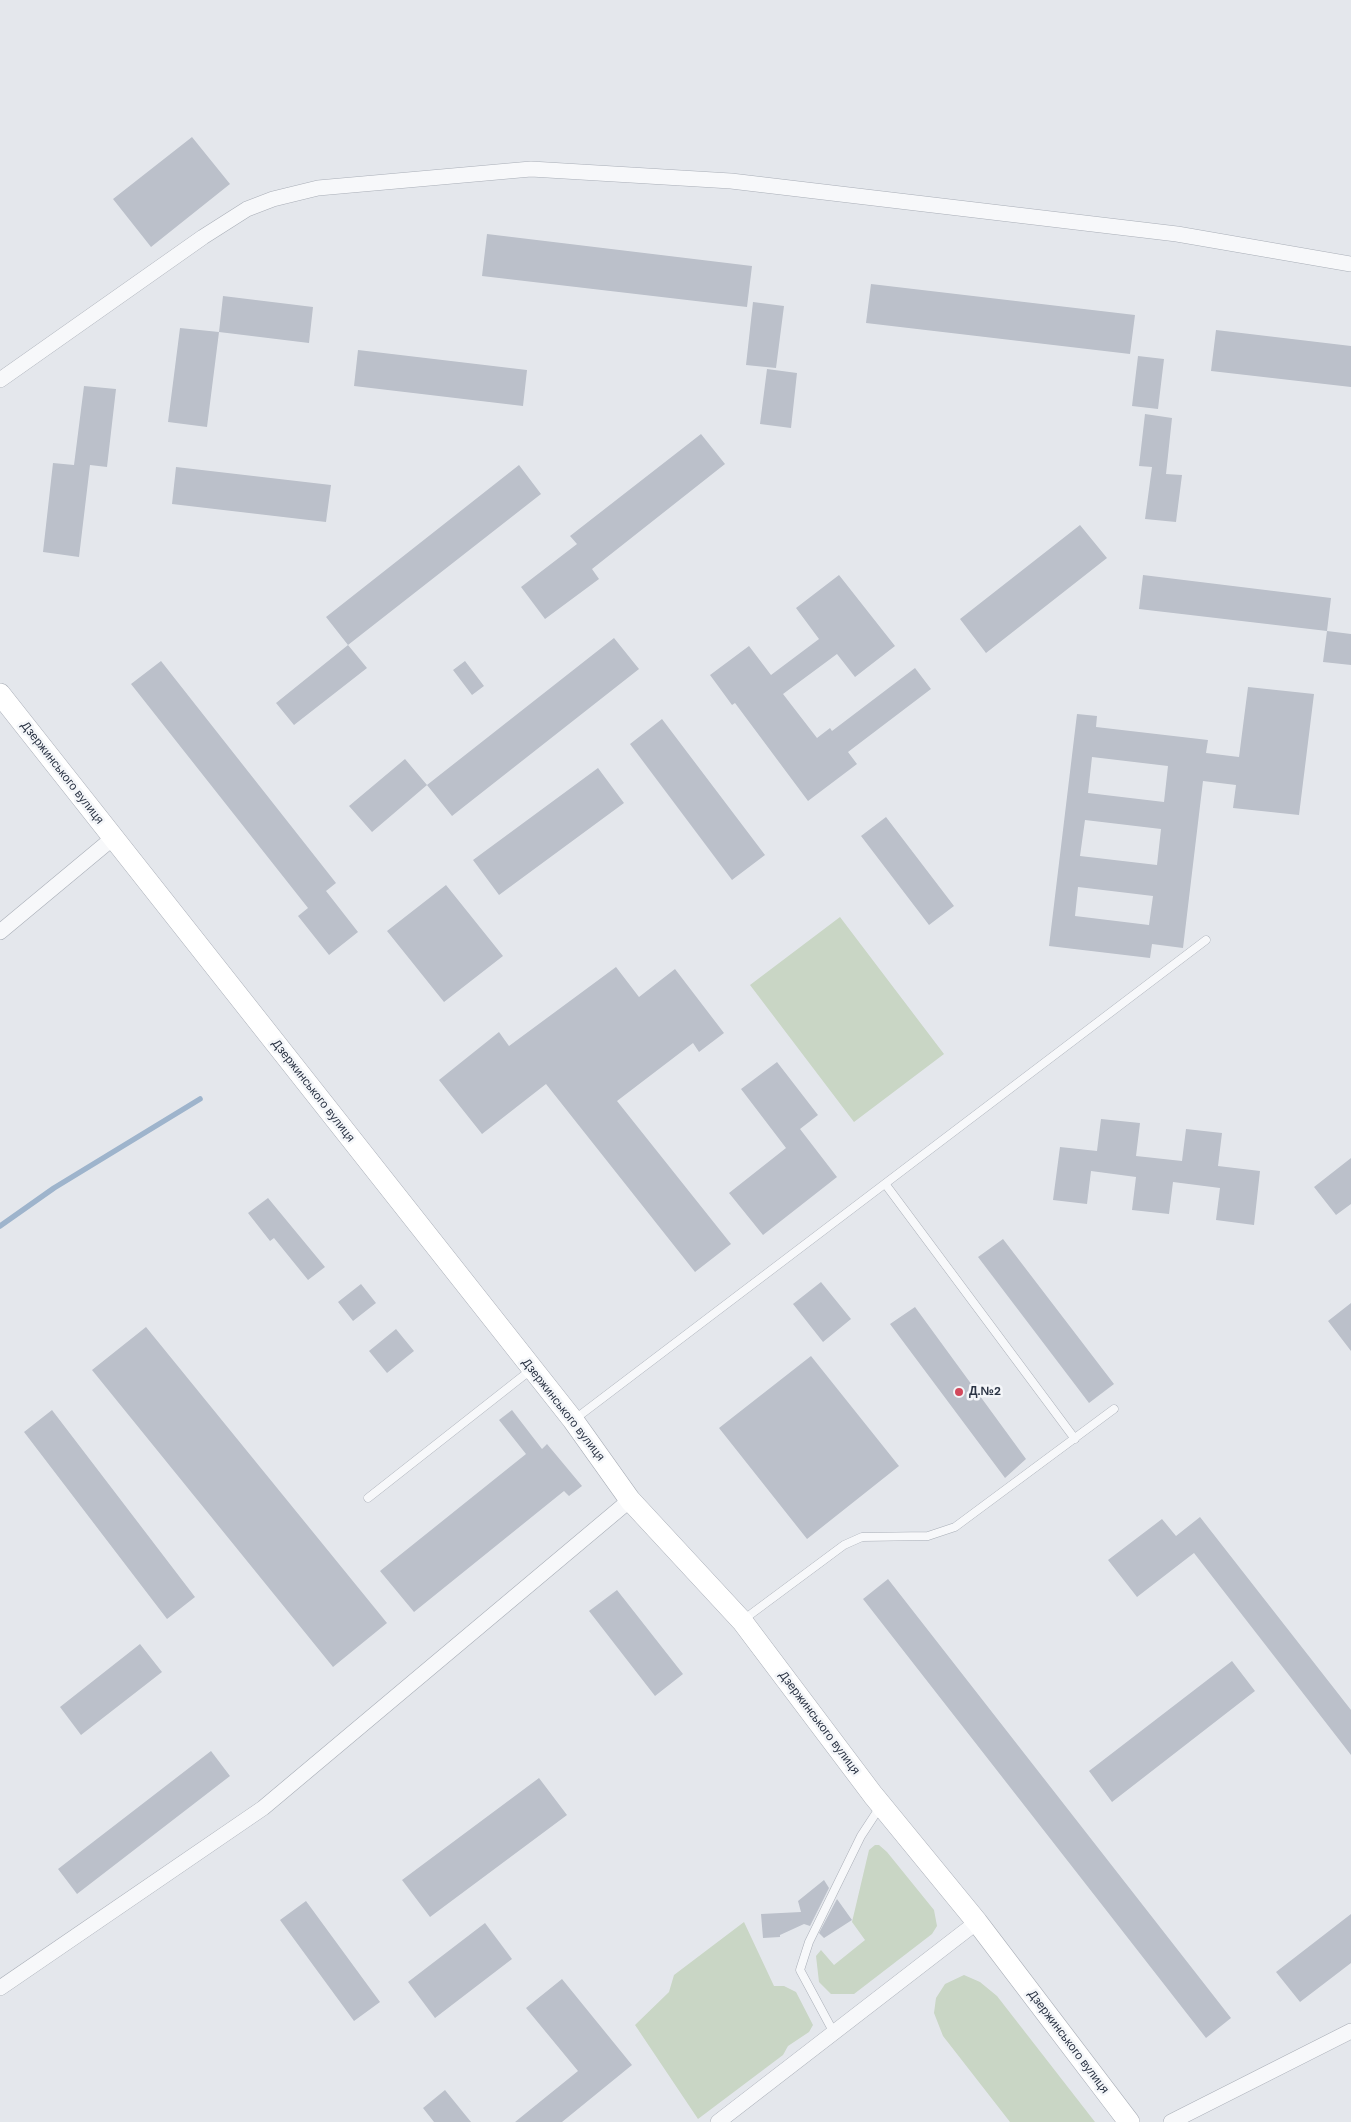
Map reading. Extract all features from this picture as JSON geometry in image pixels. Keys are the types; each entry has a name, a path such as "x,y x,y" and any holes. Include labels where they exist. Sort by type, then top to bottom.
{"main road":[{"name":"Дзержинського вулиця","path":"0,694 573,1420 630,1500 742,1621 881,1805 977,1922 1129,2122"}],"street":[{"path":"0,380 203,237 255,206 273,199 318,188 531,169 740,182 1177,234 1351,264"},
{"path":"0,932 113,838"},
{"path":"0,1988 263,1808 630,1500"},
{"path":"718,2122 977,1922"},
{"path":"1171,2122 1351,2031"}],"lane":[{"path":"573,1420 886,1185 1206,940"},
{"path":"886,1185 1076,1439"},
{"path":"368,1498 532,1369"},
{"path":"742,1621 844,1545 862,1537 928,1536 955,1527 1114,1409"},
{"path":"834,2033 800,1970 809,1942 861,1836 881,1805"}],"green space":[{"path":"840,917 944,1054 854,1122 750,985"},
{"path":"875,1845 879,1845 887,1852 934,1910 937,1926 932,1934 854,1994 831,1994 819,1982 816,1956 821,1950 834,1965 865,1940 852,1922 869,1850"},
{"path":"744,1922 774,1986 784,1986 796,1992 813,2025 809,2032 788,2046 783,2055 698,2119 635,2025 669,1992 674,1975"},
{"path":"964,1975 980,1982 997,1996 1095,2122 1010,2122 943,2036 934,2013 936,1998 945,1984"}],"building":[{"path":"192,137 230,184 151,247 113,199"},
{"path":"487,234 752,266 747,307 482,276"},
{"path":"871,284 1135,315 1130,354 866,323"},
{"path":"223,296 313,307 309,343 219,332"},
{"path":"753,302 784,306 776,368 746,365"},
{"path":"180,328 219,332 207,427 168,422"},
{"path":"1216,330 1351,346 1351,387 1211,371"},
{"path":"358,350 527,370 523,406 354,386"},
{"path":"1138,356 1164,359 1158,409 1132,406"},
{"path":"767,369 797,373 791,428 760,424"},
{"path":"84,386 116,389 107,467 90,465 79,557 43,552 53,463 74,465"},
{"path":"1145,414 1172,418 1166,474 1182,475 1176,522 1145,519 1152,467 1139,466"},
{"path":"701,434 725,464 592,569 599,579 545,619 521,587 577,544 570,536"},
{"path":"519,465 541,494 348,645 326,617"},
{"path":"176,467 331,485 326,522 172,504"},
{"path":"1080,525 1107,558 986,653 960,619"},
{"path":"839,575 895,646 855,677 837,654 783,694 817,738 830,728 832,731 915,668 931,689 848,752 857,764 808,801 735,703 732,705 710,675 749,646 771,675 819,639 796,608"},
{"path":"1143,575 1331,598 1327,631 1139,609"},
{"path":"1327,631 1351,634 1351,665 1323,662"},
{"path":"614,638 639,669 452,816 427,785"},
{"path":"348,645 367,668 294,725 276,703"},
{"path":"161,661 336,883 326,891 358,932 329,955 298,916 308,908 131,684"},
{"path":"465,661 484,686 472,695 453,670"},
{"path":"1248,687 1314,694 1299,815 1233,808 1236,785 1203,781 1183,948 1152,944 1150,958 1049,946 1077,714 1097,716 1096,727 1208,740 1206,753 1239,757","holes":["1092,757 1168,766 1164,802 1088,793","1085,820 1161,829 1157,865 1080,856","1078,887 1153,896 1149,925 1075,916"]},
{"path":"662,719 765,855 732,880 630,744"},
{"path":"405,759 427,785 372,832 349,806"},
{"path":"598,768 624,803 499,895 473,860"},
{"path":"886,817 954,906 929,925 861,836"},
{"path":"446,885 503,956 444,1002 387,931"},
{"path":"616,967 639,997 675,969 724,1033 699,1052 693,1043 617,1101 731,1244 695,1272 546,1084 482,1134 439,1080 499,1032 509,1046"},
{"path":"777,1062 818,1115 800,1129 837,1177 763,1235 729,1193 786,1148 741,1089"},
{"path":"1101,1119 1140,1123 1136,1156 1182,1161 1186,1129 1222,1133 1218,1166 1260,1171 1254,1225 1216,1220 1220,1188 1173,1182 1169,1214 1132,1210 1136,1177 1091,1171 1087,1204 1053,1200 1060,1147 1097,1151"},
{"path":"1351,1158 1351,1204 1336,1215 1314,1187"},
{"path":"268,1198 325,1267 308,1280 274,1238 270,1241 248,1213"},
{"path":"1003,1239 1114,1384 1089,1403 978,1257"},
{"path":"821,1282 851,1319 823,1342 793,1304"},
{"path":"361,1284 376,1303 353,1321 338,1302"},
{"path":"1351,1303 1351,1351 1328,1321"},
{"name":"Д.№2","path":"915,1307 1026,1459 1005,1478 890,1324"},
{"path":"146,1327 387,1623 333,1667 92,1370"},
{"path":"396,1329 414,1351 387,1373 369,1351"},
{"path":"811,1356 899,1466 807,1539 719,1428"},
{"path":"52,1410 195,1597 167,1619 24,1432"},
{"path":"512,1410 542,1449 547,1444 582,1486 569,1496 564,1491 414,1612 380,1571 526,1454 499,1420"},
{"path":"1200,1517 1351,1710 1351,1755 1194,1553 1137,1597 1108,1560 1162,1519 1176,1536"},
{"path":"888,1579 1231,2018 1206,2038 863,1599"},
{"path":"617,1590 683,1674 655,1696 589,1611"},
{"path":"140,1644 162,1672 81,1735 60,1707"},
{"path":"1232,1661 1255,1691 1112,1802 1089,1771"},
{"path":"211,1751 230,1776 77,1894 58,1869"},
{"path":"539,1778 567,1815 430,1917 402,1880"},
{"path":"824,1880 829,1888 810,1926 804,1924 780,1935 780,1937 763,1938 761,1914 801,1912 798,1901"},
{"path":"837,1899 852,1920 824,1938 819,1933"},
{"path":"306,1901 380,2002 354,2021 280,1920"},
{"path":"1351,1914 1351,1963 1300,2002 1276,1972"},
{"path":"485,1923 512,1959 435,2018 408,1982"},
{"path":"562,1979 632,2065 562,2122 515,2122 578,2071 526,2008"},
{"path":"445,2090 471,2122 434,2122 423,2108"}],"waterway":[{"path":"0,1226 54,1188 200,1099"}],"place":[{"name":"Д.№2","path":"959,1392"}]}
